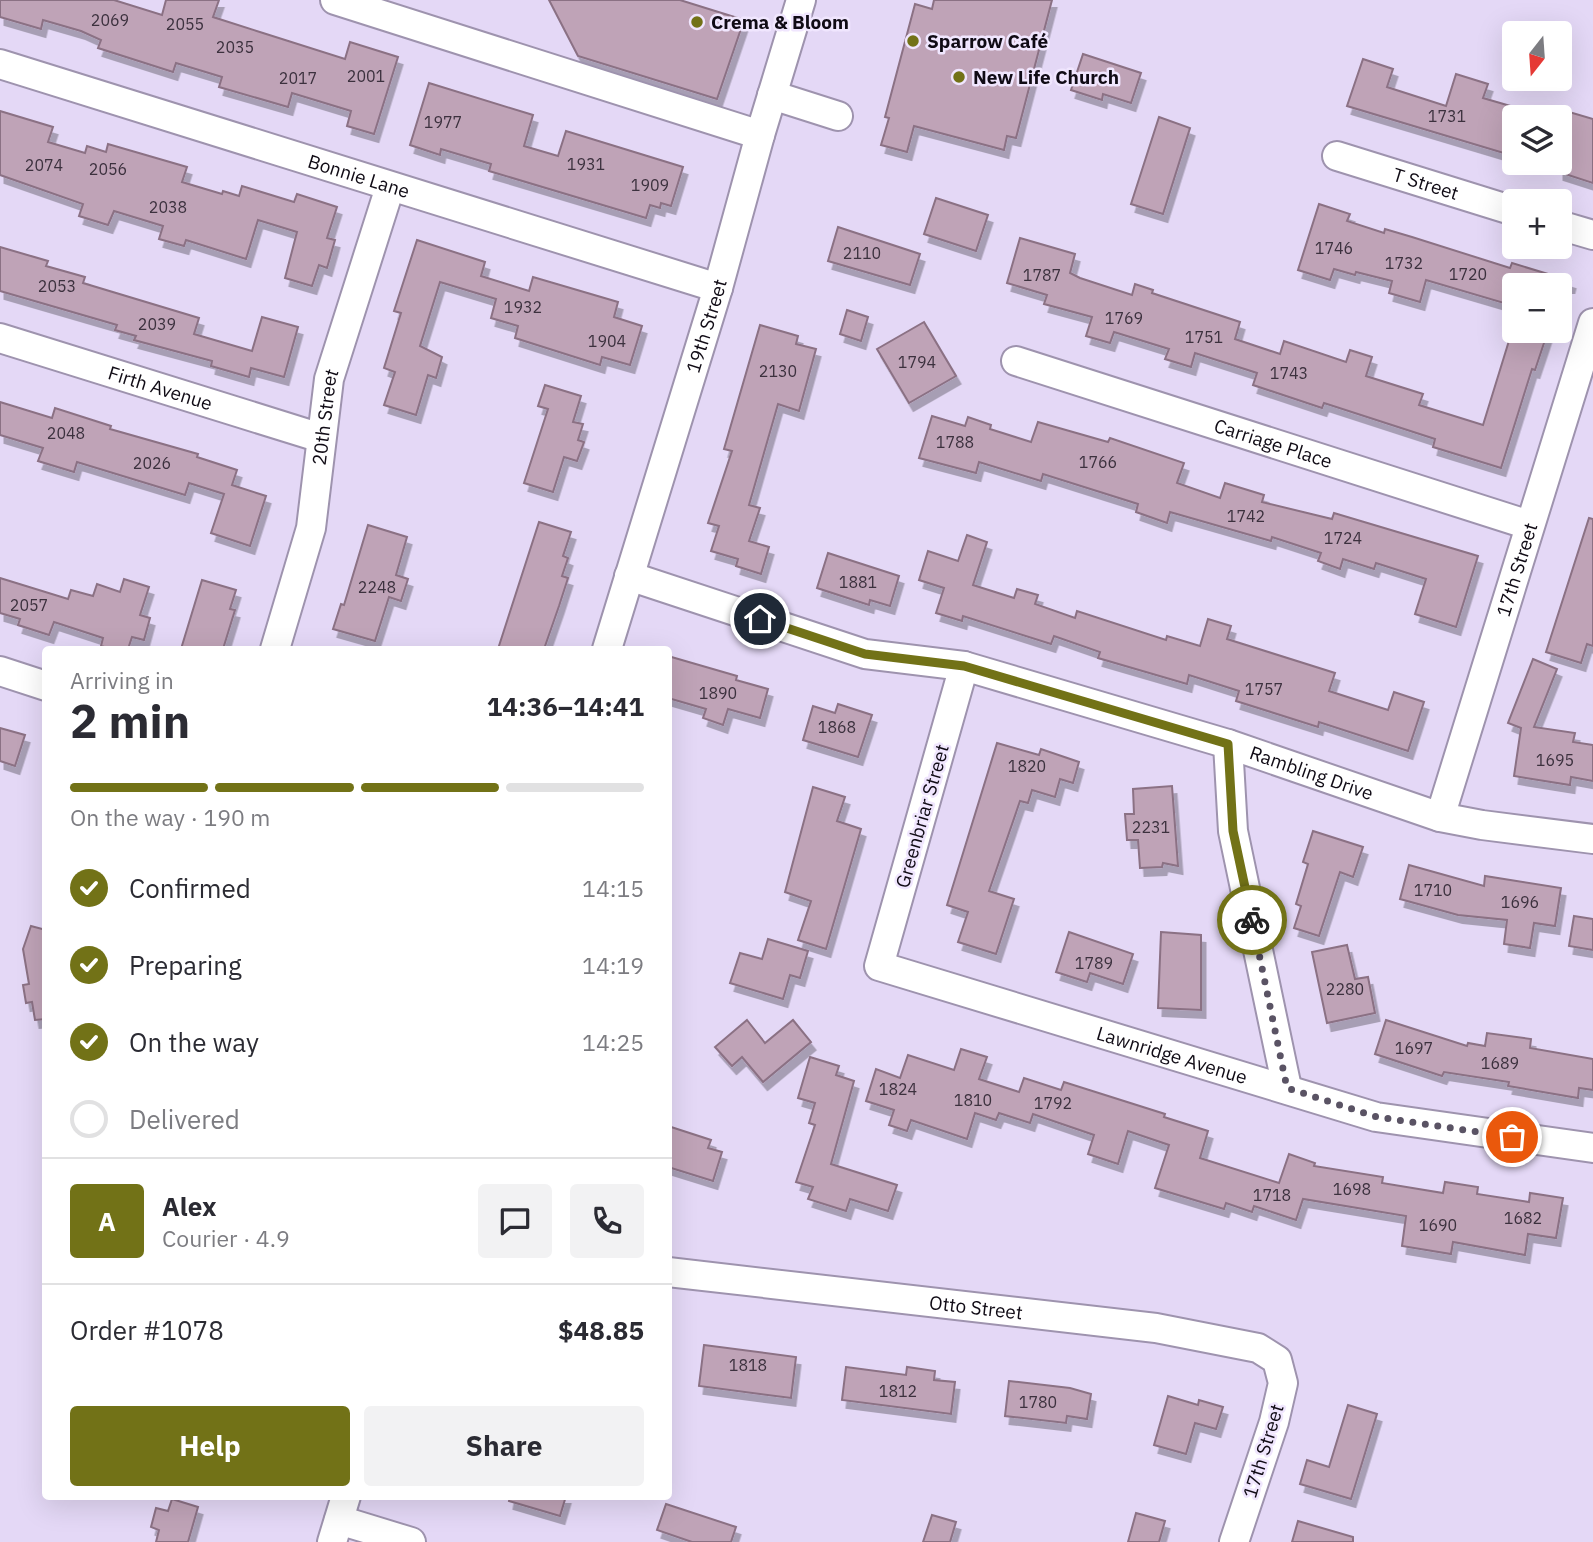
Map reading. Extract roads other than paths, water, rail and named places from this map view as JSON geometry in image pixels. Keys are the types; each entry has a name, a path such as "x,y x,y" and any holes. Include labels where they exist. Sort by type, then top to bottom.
{"street":[{"path":"335,0 760,135"},
{"name":"19th Street","path":"608,646 718,288 801,0"},
{"name":"Bonnie Lane","path":"0,64 718,288"},
{"path":"772,95 838,116"},
{"name":"T Street","path":"1337,156 1502,207"},
{"name":"20th Street","path":"276,646 311,528 329,379 390,187"},
{"path":"1572,229 1593,235"},
{"name":"17th Street","path":"1440,817 1593,323"},
{"name":"Firth Avenue","path":"0,338 321,438"},
{"name":"Carriage Place","path":"1016,361 1529,525"},
{"name":"Rambling Drive","path":"629,576 865,654 964,666 1228,744 1440,817 1593,839"},
{"name":"Greenbriar Street","path":"879,966 964,666"},
{"path":"0,671 42,685"},
{"path":"1228,744 1233,831 1287,1088"},
{"name":"Lawnridge Avenue","path":"879,966 1377,1117 1593,1148"},
{"name":"Otto Street","path":"672,1272 1156,1328 1258,1348 1277,1360"},
{"name":"17th Street","path":"1234,1542 1274,1422 1283,1383 1277,1360"},
{"path":"339,1519 411,1542"}],"place":[{"name":"Crema & Bloom","path":"697,22"},
{"name":"Sparrow Café","path":"913,41"},
{"name":"New Life Church","path":"959,77"}]}
